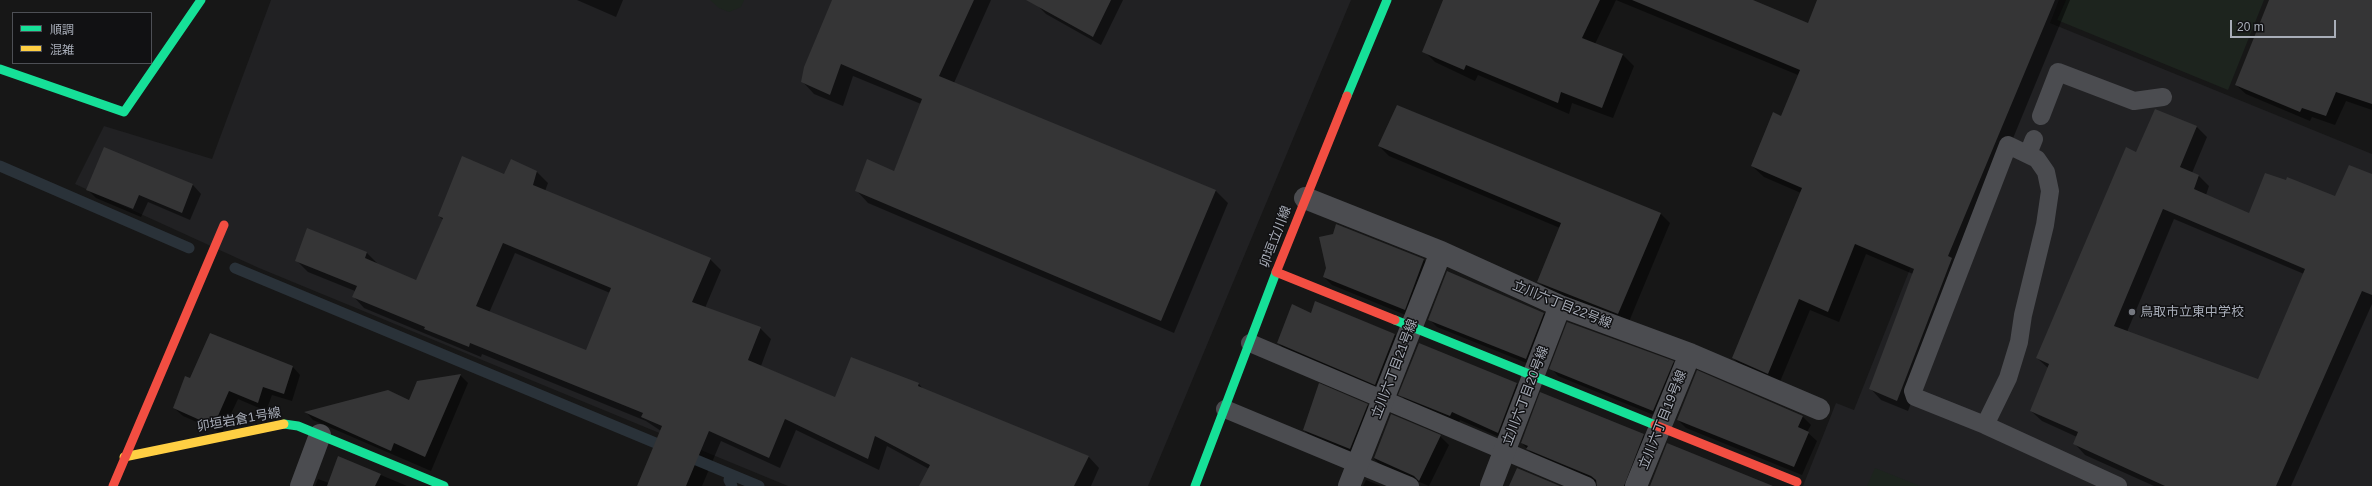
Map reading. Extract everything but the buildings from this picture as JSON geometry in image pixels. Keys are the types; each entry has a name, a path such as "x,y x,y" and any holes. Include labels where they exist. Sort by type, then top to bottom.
{"street":[{"path":"0,68 124,112 201,0"},
{"name":"卯垣立川線","path":"1200,485 1224,409 1304,198 1387,0"},
{"name":"立川六丁目22号線","path":"1304,198 1441,252 1560,306 1690,354 1819,410"},
{"path":"112,486 224,225"},
{"name":"立川六丁目21号線","path":"1349,486 1441,252"},
{"path":"1276,272 1797,482"},
{"name":"立川六丁目20号線","path":"1491,486 1560,306"},
{"name":"立川六丁目19号線","path":"1636,486 1690,354"},
{"name":"卯垣岩倉1号線","path":"124,457 280,423 298,426 444,486"},
{"path":"301,486 320,435"}],"lane":[{"path":"2041,116 2058,72 2134,101 2162,97"},
{"path":"1985,425 2008,378 2013,364 2019,342 2030,281 2045,225 2050,190 2046,172 2031,147 2008,145 1913,391 1915,397 1985,425 2118,486"},
{"path":"1250,343 1587,486"},
{"path":"1224,409 1410,486"}],"shaded area":[{"path":"271,0 1351,0 1148,486 788,486 259,268 75,184 104,126 212,159"},
{"path":"710,0 744,0 741,7 729,12 719,8"},
{"name":"鳥取市立東中学校","path":"1853,0 2059,0 2050,23 2372,154 2372,486 1803,486 1836,403 1854,410 1929,221"},
{"path":"2066,0 2264,0 2228,90 2057,20"},
{"path":"1875,468 1920,486 1867,486"}],"waterway":[{"path":"0,166 189,248"},
{"path":"235,268 759,486"},
{"path":"729,480 732,486"}],"traffic: fast":[{"path":"0,69 124,112 201,0"},
{"path":"1347,96 1387,0"},
{"path":"1195,486 1277,270"},
{"path":"1395,320 1655,425"},
{"path":"284,424 298,426 444,486"}],"traffic: slow":[{"path":"124,457 284,424"}],"traffic: jam":[{"path":"1277,270 1347,96"},
{"path":"113,486 224,225"},
{"path":"1276,272 1395,320"},
{"path":"1655,425 1797,482"}],"place":[{"name":"鳥取市立東中学校","path":"2132,312"}]}
